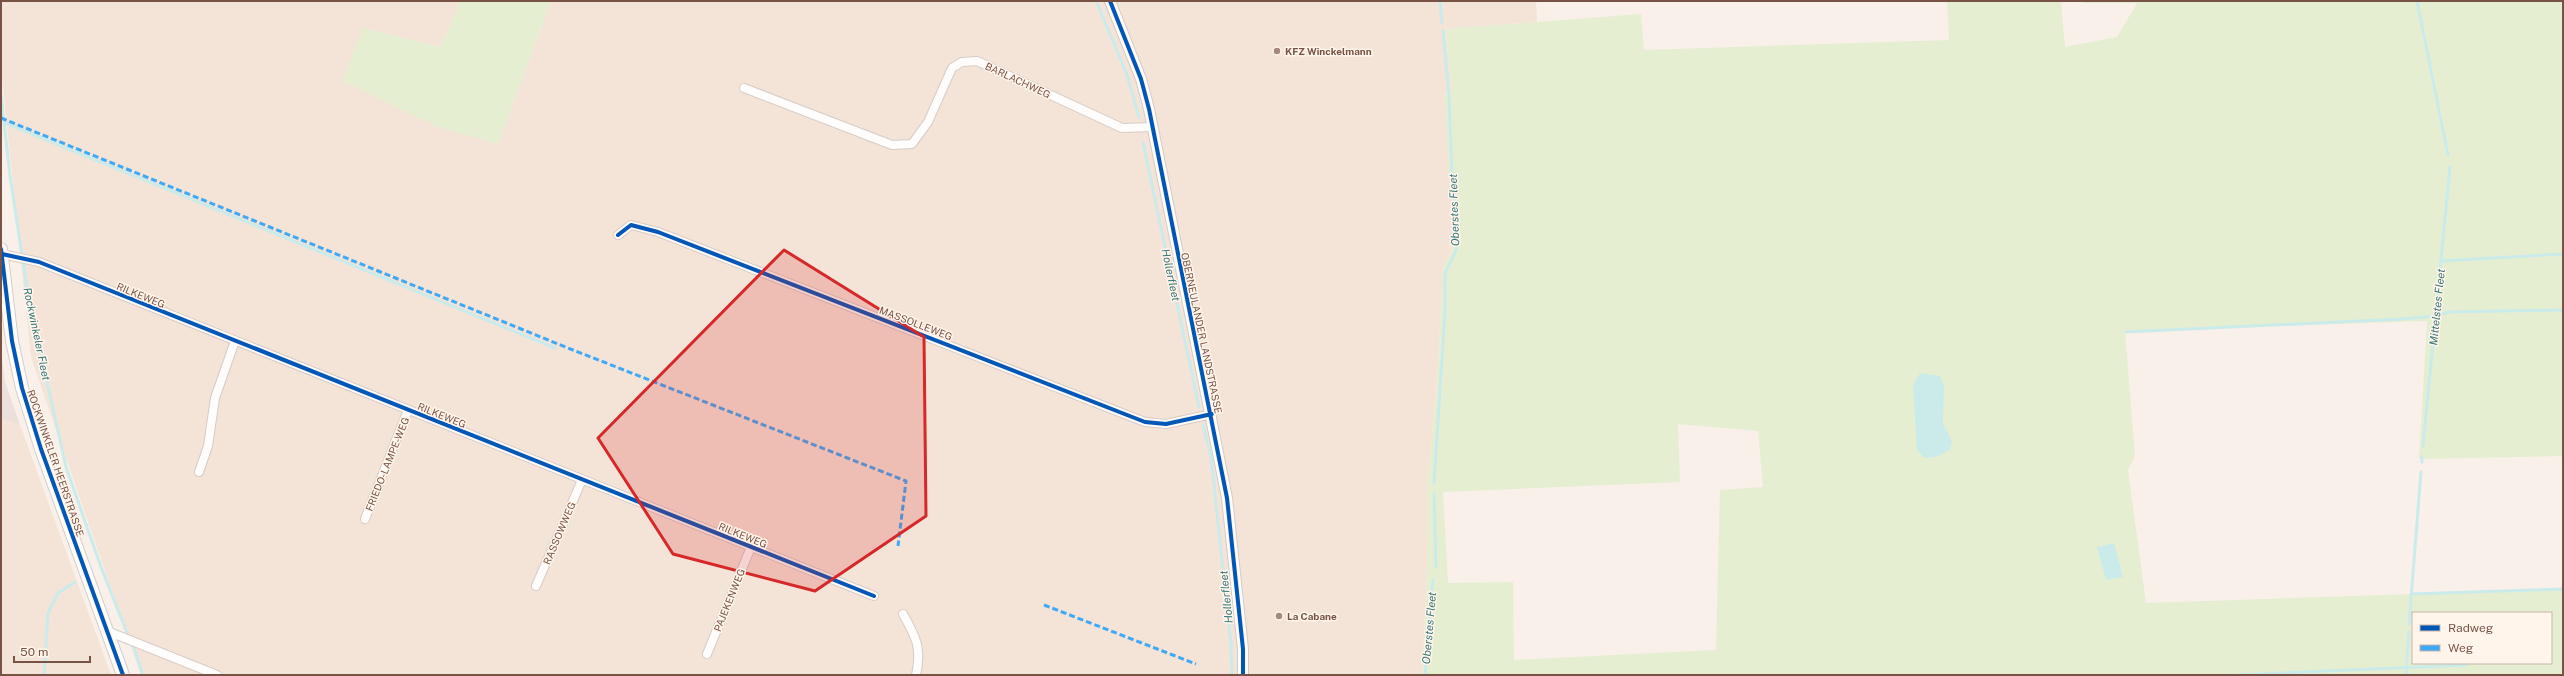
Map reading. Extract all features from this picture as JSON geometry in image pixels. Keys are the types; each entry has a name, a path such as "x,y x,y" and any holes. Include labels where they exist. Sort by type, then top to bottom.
{"main road":[{"name":"ROCKWINKELER HEERSTRASSE","path":"1,252 12,341 22,388 41,449 123,675"}],"street":[{"name":"OBERNEULANDER LANDSTRASSE","path":"1110,1 1141,79 1212,414 1232,534 1243,649 1243,675"},
{"name":"BARLACHWEG","path":"744,88 892,145 912,144 928,122 952,68 962,62 977,61 1122,128 1152,127"},
{"name":"MASSOLLEWEG","path":"618,235 631,225 658,232 1145,422 1166,424 1212,414"},
{"name":"RILKEWEG","path":"1,252 14,257 39,262 874,596"},
{"path":"198,472 208,446 215,398 235,341"},
{"name":"FRIEDO-LAMPE-WEG","path":"365,519 408,410"},
{"name":"RASSOWWEG","path":"536,586 582,480"},
{"name":"PAJEKENWEG","path":"707,654 751,547"},
{"path":"903,614 916,636 919,652 916,675"},
{"path":"107,631 217,675"}],"highlighted area":[{"path":"784,250 924,337 926,516 815,591 673,554 598,438"}],"shaded area":[{"path":"1,1 460,1 441,47 363,28 498,144 551,1 1536,1 1537,22 1445,29 1452,89 1449,173 1453,203 1453,248 1443,268 1436,398 1427,483 1427,571 1422,675 141,675 31,357 1,69"},
{"path":"1,353 5,382 20,425 1,419"},
{"path":"1,419 20,425 111,675 1,675"}],"green space":[{"path":"460,1 551,1 498,144 438,127 342,81 363,28 441,47"},
{"path":"1947,1 2061,1 2065,47 2117,37 2137,3 2084,3 2084,1 2563,1 2563,456 2419,459 2427,321 2125,331 2135,456 2128,470 2146,603 2563,589 2563,675 1422,675 1427,571 1427,483 1436,398 1443,268 1453,248 1453,203 1449,173 1444,94 1452,89 1445,29 1641,14 1644,50 1949,40","holes":["1678,424 1758,431 1763,487 1720,490 1716,650 1514,660 1513,582 1448,583 1443,492 1680,482"]}],"water":[{"path":"1920,373 1940,376 1944,385 1943,423 1952,441 1950,450 1936,457 1925,458 1917,451 1913,385"},
{"path":"2114,543 2123,577 2106,580 2097,547"}],"waterway":[{"name":"Hollerfleet","path":"1096,1 1126,72 1139,117"},
{"name":"Oberstes Fleet","path":"1440,1 1442,23"},
{"name":"Mittelstes Fleet","path":"2417,1 2448,155"},
{"name":"Oberstes Fleet","path":"1434,483 1445,312 1445,273 1456,251 1455,199 1452,175 1449,96 1443,31"},
{"name":"Rockwinkeler Fleet","path":"1,95 10,176 29,301 66,467 101,567 127,633"},
{"path":"5,123 555,348"},
{"name":"Hollerfleet","path":"1143,143 1199,407"},
{"name":"Mittelstes Fleet","path":"2423,446 2450,167"},
{"path":"2441,261 2563,254"},
{"path":"2126,332 2402,319 2436,316 2448,312 2563,310"},
{"name":"Hollerfleet","path":"1203,425 1211,457 1231,644 1232,675"},
{"name":"Mittelstes Fleet","path":"2422,456 2422,462"},
{"name":"Mittelstes Fleet","path":"2409,624 2421,472"},
{"name":"Oberstes Fleet","path":"1434,494 1436,567"},
{"name":"Oberstes Fleet","path":"1425,675 1433,580"},
{"name":"Rockwinkeler Fleet","path":"44,675 48,613 58,593 75,582"},
{"path":"2411,594 2563,589"},
{"name":"Mittelstes Fleet","path":"2406,675 2409,631"},
{"path":"133,645 143,675"},
{"path":"2236,675 2466,665"}],"marked path":[{"path":"1,118 568,348 906,481 898,546"},
{"path":"1044,605 1196,664"}],"cycle path":[{"path":"1110,1 1141,79 1149,109 1227,498 1243,649 1243,675"},
{"path":"618,235 631,225 658,232 1145,422 1166,424 1212,414"},
{"path":"1,249 12,341 22,388 41,449 123,675"},
{"path":"2,254 39,262 874,596"}],"place":[{"name":"KFZ Winckelmann","path":"1277,51"},
{"name":"La Cabane","path":"1279,616"}]}
